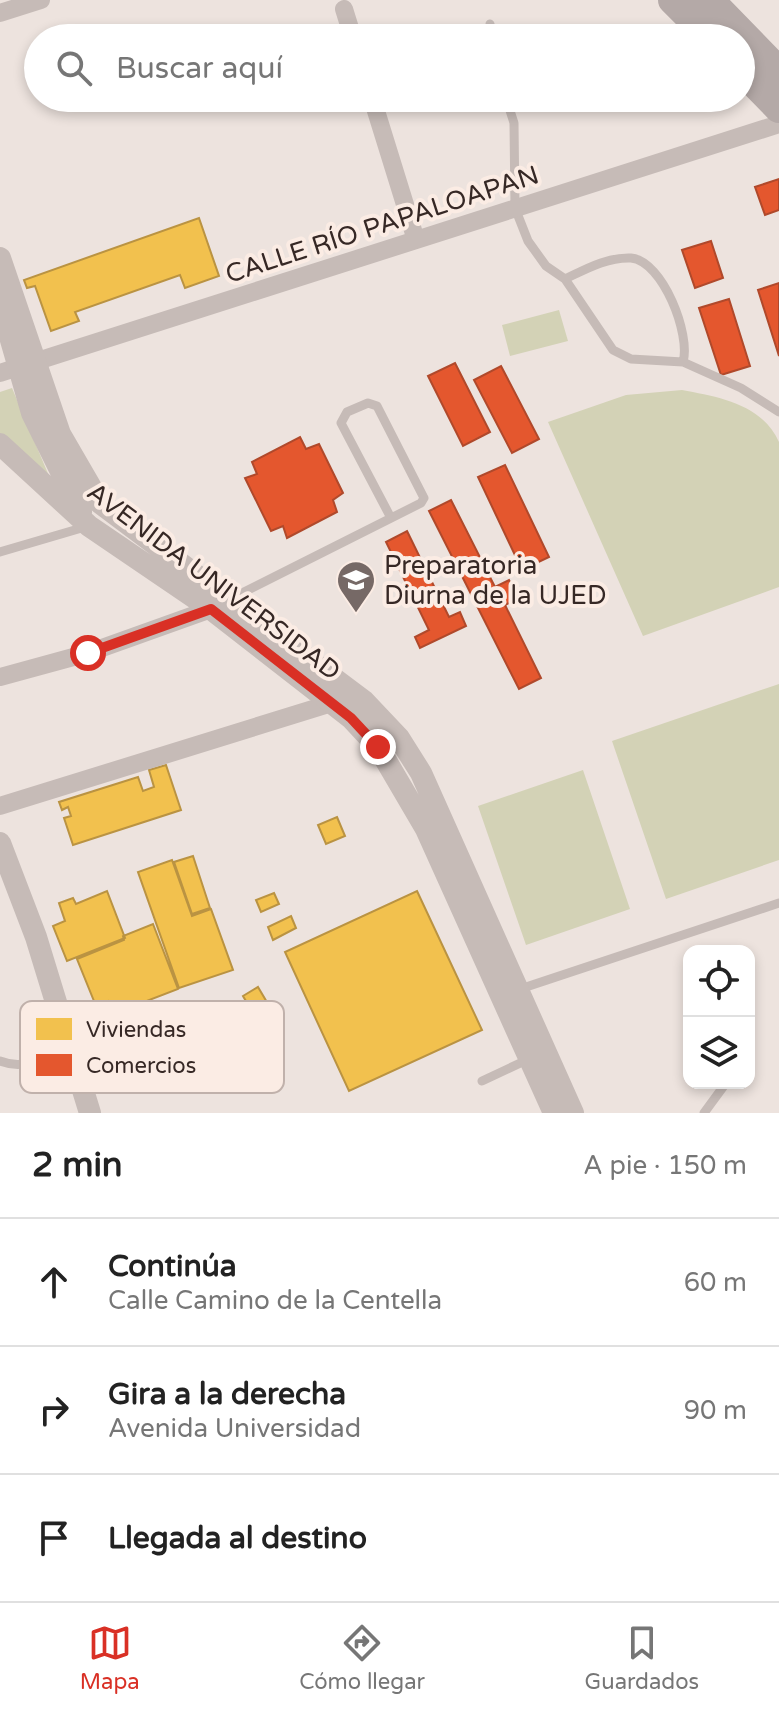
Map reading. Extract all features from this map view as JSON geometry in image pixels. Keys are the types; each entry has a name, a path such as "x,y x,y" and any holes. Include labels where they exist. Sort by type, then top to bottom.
{"main road":[{"path":"673,0 697,24"},
{"path":"709,0 732,24"},
{"path":"755,47 779,72"},
{"path":"755,83 779,108"}],"street":[{"path":"0,13 41,0"},
{"path":"344,9 349,24"},
{"path":"376,112 416,240"},
{"name":"CALLE RÍO PAPALOAPAN","path":"18,368 779,124"},
{"path":"0,258 18,368"},
{"path":"0,301 18,368 41,434 89,526"},
{"name":"AVENIDA UNIVERSIDAD","path":"18,368 100,503 332,703 378,747 426,829 573,1113"},
{"name":"AVENIDA UNIVERSIDAD","path":"0,444 89,526 218,605 364,701 399,738 421,773 511,992 530,1059 554,1113"},
{"path":"0,677 88,653 218,605"},
{"path":"0,806 332,703"},
{"path":"0,843 16,877 55,1001"},
{"path":"84,1093 90,1113"}],"lane":[{"path":"510,112 514,123 515,208 536,253 565,279 613,350 631,359 683,362 741,388 779,412"},
{"path":"565,279 612,260 635,259 646,265 669,296 682,324 687,349 683,362"},
{"path":"218,605 421,503 423,492 377,406 368,403 347,412 341,423 391,518"},
{"path":"0,552 89,526"},
{"path":"511,992 779,903"},
{"path":"482,1081 530,1059"},
{"path":"0,1061 20,1065"},
{"path":"704,1113 722,1089"}],"green space":[{"path":"559,310 568,341 510,356 502,325"},
{"path":"12,388 49,476 0,436 0,392"},
{"path":"682,390 738,404 762,419 779,442 779,587 643,636 548,422 626,395"},
{"path":"779,684 779,860 666,899 612,741"},
{"path":"583,770 630,909 526,945 478,806"}],"building: Viviendas":[{"path":"199,218 219,276 185,288 180,275 75,312 79,321 51,331 35,286 27,288 24,280"},
{"path":"166,765 181,810 73,845 64,818 71,816 68,807 62,810 59,802 138,777 143,791 154,787 149,770"},
{"path":"337,817 345,836 326,844 318,825"},
{"path":"193,856 210,908 192,914 174,862"},
{"path":"172,860 192,916 211,909 233,970 179,988 138,872"},
{"path":"107,891 125,938 67,961 53,926 65,921 59,903 73,898 76,904"},
{"path":"417,891 482,1030 349,1091 285,952"},
{"path":"274,893 279,904 261,912 256,900"},
{"path":"291,916 296,928 273,940 268,927"},
{"path":"153,924 178,989 147,1001 94,1001 77,959 124,940 123,936"},
{"path":"258,987 266,1001 246,1001 243,996"}],"building: Comercios":[{"path":"779,179 779,210 765,215 755,187"},
{"path":"711,241 723,278 695,288 682,250"},
{"path":"779,283 779,356 758,290"},
{"path":"729,299 750,366 721,375 699,308"},
{"path":"455,363 490,432 463,446 428,376"},
{"path":"501,366 539,439 512,453 474,380"},
{"path":"300,437 306,449 319,444 343,493 333,500 337,512 287,538 283,526 271,531 245,478 257,474 252,462"},
{"path":"505,465 549,557 522,570 478,477"},
{"path":"451,500 495,587 509,580 518,598 505,605 541,678 519,689 429,511"},
{"path":"407,531 449,617 460,612 466,626 420,648 415,637 429,630 386,542"}],"place":[{"name":"Preparatoria Diurna de la UJED","path":"356,614"}],"route":[{"path":"88,653 211,609 351,718 378,747"}]}
